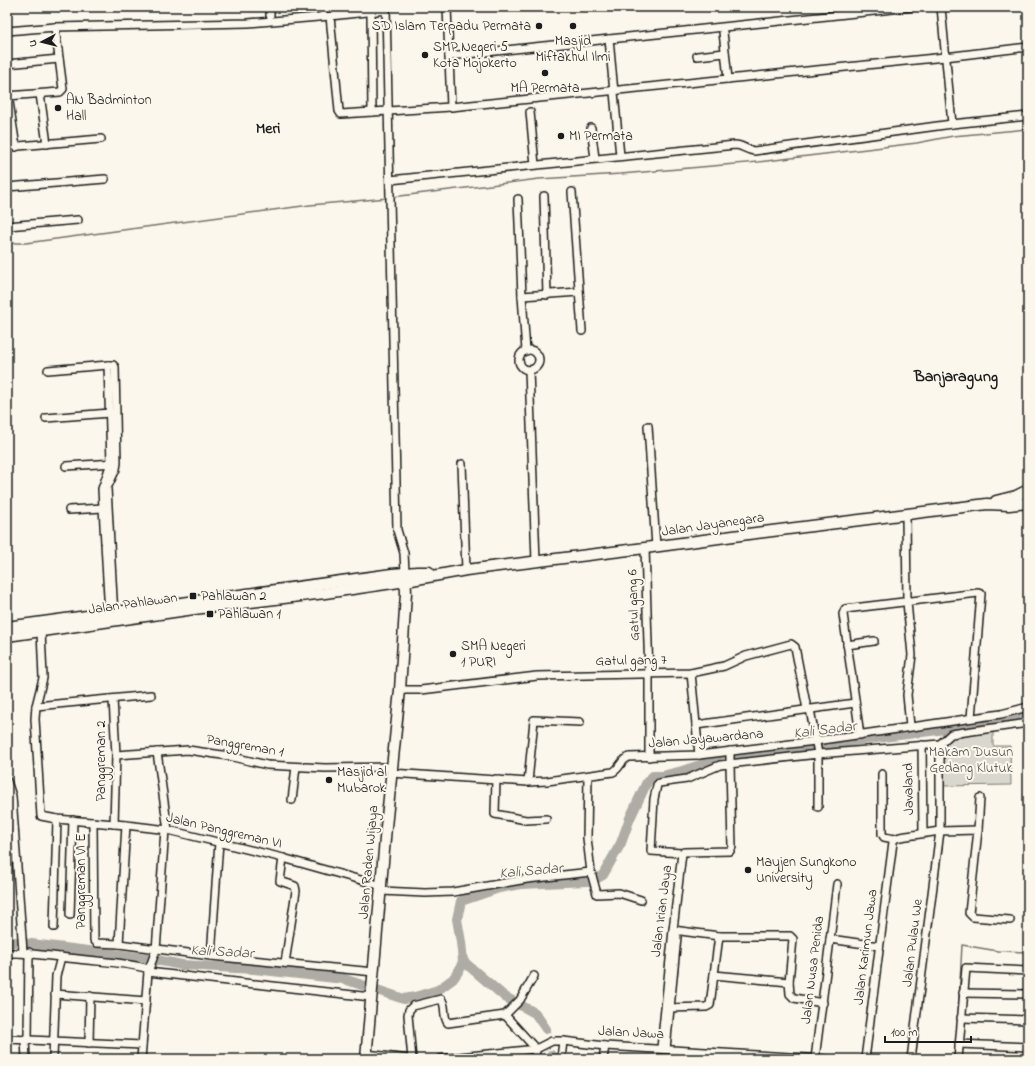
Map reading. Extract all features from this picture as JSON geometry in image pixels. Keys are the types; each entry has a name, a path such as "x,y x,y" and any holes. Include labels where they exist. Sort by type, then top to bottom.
{"main road":[{"name":"Jalan Jayanegara","path":"405,577 987,504 1016,496 1028,490"},
{"name":"Jalan Jayanegara","path":"987,504 1009,505 1028,502"},
{"name":"Jalan Pahlawan","path":"7,627 111,617 405,577"},
{"name":"Jalan Raden Wijaya","path":"366,1057 400,690 405,577"},
{"name":"Jalan Pahlawan","path":"7,636 111,617"}],"street":[{"path":"270,7 270,15"},
{"path":"324,7 327,16 339,112 343,114 451,107 945,57 1028,47"},
{"path":"447,7 451,107"},
{"path":"449,56 912,7"},
{"path":"940,7 952,124"},
{"path":"7,31 55,27 229,24 371,12 386,9 397,530 404,554 405,577"},
{"path":"371,12 372,112"},
{"path":"16,146 7,94 40,94 60,92 63,90 55,27"},
{"path":"723,32 728,79"},
{"path":"609,39 620,156"},
{"path":"697,56 725,53"},
{"path":"7,64 59,59"},
{"path":"40,94 47,144"},
{"path":"530,112 534,165"},
{"path":"390,183 594,158 735,144 754,151 952,124 1028,116"},
{"path":"591,128 594,158"},
{"path":"7,147 101,139"},
{"path":"7,187 105,179"},
{"path":"572,192 582,331"},
{"path":"544,196 547,295"},
{"path":"518,199 526,351"},
{"path":"7,226 78,220"},
{"path":"522,296 579,292"},
{"path":"526,351 532,351 538,355 539,362 536,368 530,370 524,368 520,360 521,355 526,351"},
{"path":"108,365 110,413 114,463 116,470 108,488 111,617"},
{"path":"48,370 114,365 114,463 102,485 111,617"},
{"path":"530,370 536,561"},
{"path":"46,418 110,413"},
{"path":"648,426 656,546"},
{"path":"66,466 114,463"},
{"path":"462,464 466,570"},
{"path":"69,510 103,508"},
{"path":"906,515 907,602 912,656 907,695 910,726"},
{"name":"Gatul gang 6","path":"645,548 649,675 649,757"},
{"path":"860,735 843,614 844,610 978,593 980,594 971,718"},
{"path":"41,631 43,678 36,706 151,695"},
{"path":"847,645 874,641"},
{"name":"Gatul gang 7","path":"400,690 421,690 537,676 691,673 720,667 742,658 791,644 795,648 808,709"},
{"path":"691,673 699,755"},
{"name":"Panggreman 2","path":"113,698 116,755 114,824"},
{"path":"696,725 855,703"},
{"name":"Jalan Panggreman VI","path":"36,706 35,719 40,814 42,816 57,819 166,830 283,858 381,888 425,894 453,892 527,879 591,873"},
{"name":"Jalan Jayawardana","path":"392,770 528,782 547,781 615,771 626,758 699,755 730,757 817,747 860,735 910,726 1008,712 1028,707"},
{"path":"808,709 817,747 818,807"},
{"path":"528,782 534,720 580,722"},
{"path":"682,853 651,851 650,849 657,785 660,783 687,779 716,766 730,757 817,747 940,744 951,734 1028,723"},
{"name":"Jalan Pulau We","path":"911,1059 940,831 940,744"},
{"name":"Javaland","path":"922,745 923,833"},
{"name":"Panggreman 1","path":"116,755 188,750 229,756 258,764 296,768 392,770"},
{"path":"141,1059 150,968 155,953 166,830 157,752"},
{"name":"Jalan Irian Jaya","path":"663,1048 682,853 728,852 731,850 730,757"},
{"path":"292,800 296,768"},
{"path":"882,774 882,834 884,837 894,839 940,831 978,830"},
{"path":"588,776 587,838 591,873 597,894 619,893 641,900"},
{"path":"496,779 495,814 526,820 546,819"},
{"path":"7,781 12,796 22,936 25,950 26,1059"},
{"path":"980,798 969,913 973,917 1010,920"},
{"path":"54,927 57,819"},
{"path":"70,915 73,820"},
{"name":"Panggreman VI E","path":"93,822 94,940 96,943 119,944"},
{"path":"126,825 119,944 155,953 210,956 374,973"},
{"name":"Jalan Karimun Jawa","path":"865,1059 894,839"},
{"path":"210,956 219,842"},
{"path":"283,858 280,880 294,886 296,891 285,963"},
{"name":"Jalan Nusa Penida","path":"816,1059 837,884"},
{"path":"675,930 719,936 790,936 793,940 789,992 792,997 823,1003"},
{"path":"667,1008 708,1006 711,1003 719,936"},
{"path":"830,939 879,946"},
{"path":"7,953 25,950 61,957 124,963 150,968 371,995"},
{"path":"53,1059 56,972 61,957"},
{"path":"958,1059 966,968 1028,971"},
{"path":"714,975 789,982"},
{"path":"366,1057 411,1059 408,1015 411,1008 442,999 444,1002 445,1020 449,1023 506,1015 520,1000 534,976"},
{"path":"963,993 1028,994"},
{"path":"55,994 146,1001"},
{"path":"89,1043 90,996"},
{"path":"506,1015 540,1048 535,1059"},
{"path":"961,1018 1028,1020"},
{"path":"7,1039 142,1045"},
{"name":"Jalan Jawa","path":"440,1059 540,1048 552,1041 563,1041 605,1046 663,1048 824,1059"},
{"path":"561,1059 563,1041"},
{"path":"959,1044 1028,1047"},
{"path":"603,1059 605,1046"}],"green space":[{"name":"Makam Dusun Gedang Klutuk","path":"993,730 993,746 1010,746 1011,785 942,786 942,745 952,737"}],"waterway":[{"path":"392,197 539,179 621,174 758,162 917,143 953,136 1028,129"},
{"path":"7,243 26,243 310,205 388,198"},
{"name":"Kali Sadar","path":"7,943 15,942 146,958 182,965 254,969 344,979 404,999 415,997 438,990 453,979 460,969 463,961 457,919 461,901 499,888 521,884 587,881 596,879 603,875 621,843 630,818 647,782 653,776 662,776 682,771 722,758 984,724 1028,716"},
{"path":"958,1018 962,945 998,951 1028,952"},
{"path":"463,961 505,997 535,1013 546,1029"}],"place":[{"name":"SD Islam Terpadu Permata","path":"539,26"},
{"name":"Masjid Miftakhul Ilmi","path":"573,26"},
{"name":"SMP Negeri 5 Kota Mojokerto","path":"425,55"},
{"name":"MA Permata","path":"545,73"},
{"name":"AN Badminton Hall","path":"58,108"},
{"name":"MI Permata","path":"561,136"},
{"name":"Pahlawan 2","path":"193,596"},
{"name":"Pahlawan 1","path":"210,614"},
{"name":"SMA Negeri 1 PURI","path":"453,654"},
{"name":"Masjid al Mubarok","path":"329,780"},
{"name":"Mayjen Sungkono University","path":"748,870"}],"district":[{"name":"Meri","path":"268,129"},
{"name":"Banjaragung","path":"956,377"}]}
